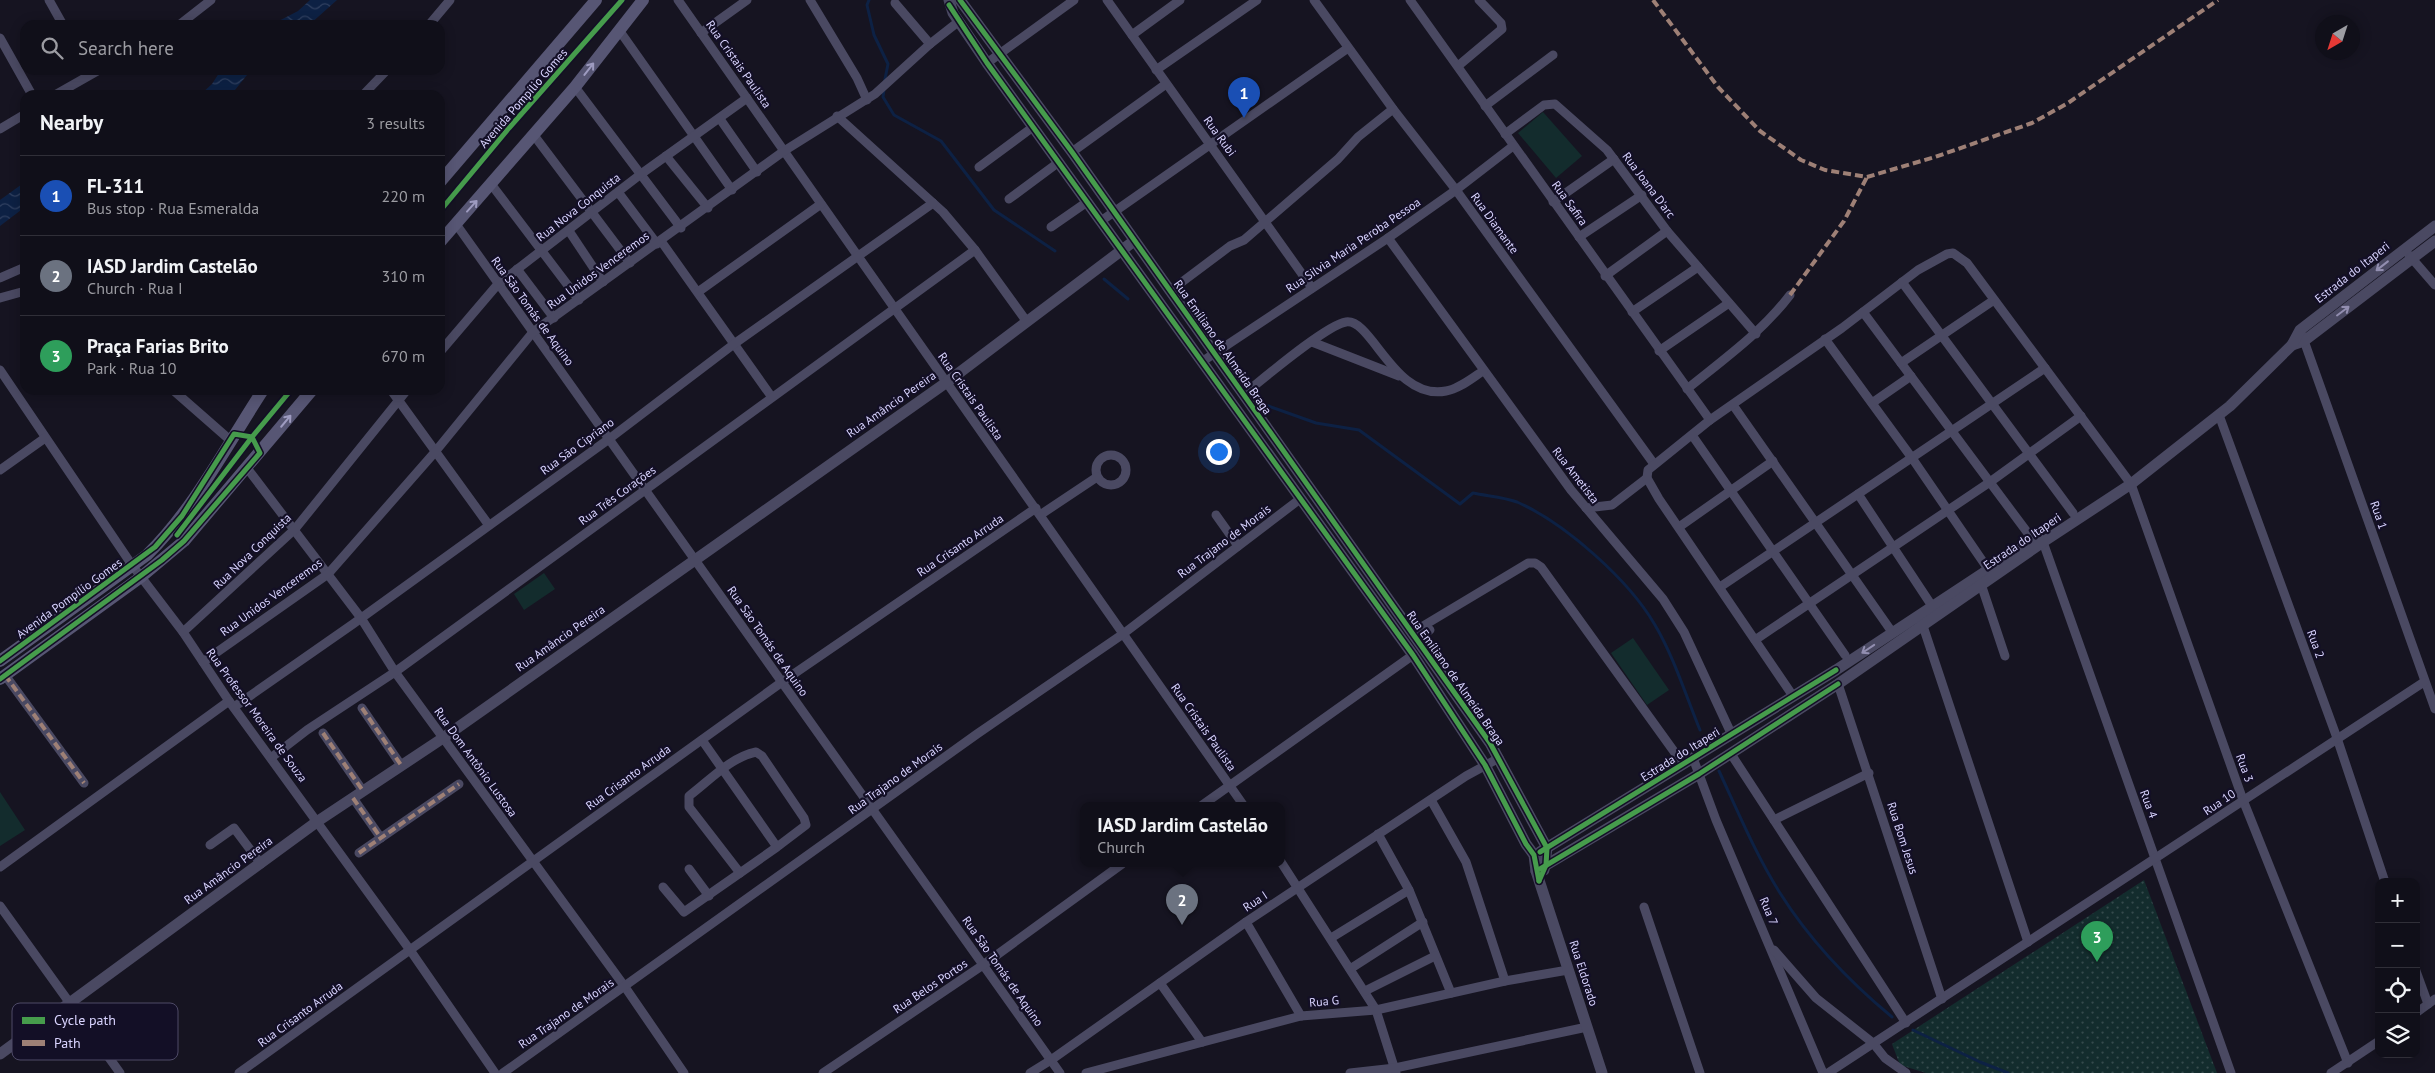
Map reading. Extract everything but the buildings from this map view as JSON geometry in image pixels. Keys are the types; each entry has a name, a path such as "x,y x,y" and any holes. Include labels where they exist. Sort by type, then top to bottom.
{"main road":[{"name":"Avenida Pompílio Gomes","path":"445,176 596,0"},
{"path":"445,236 575,87 643,0"},
{"name":"Avenida Pompílio Gomes","path":"0,661 156,547 182,516 260,395"},
{"name":"Avenida Pompílio Gomes","path":"3,677 141,577 184,541 308,395"}],"street":[{"path":"49,0 60,20"},
{"path":"185,20 211,0"},
{"path":"433,20 450,0"},
{"name":"Rua Cristais Paulista","path":"678,0 1241,802"},
{"path":"701,33 747,0"},
{"path":"810,0 857,78 866,100"},
{"path":"987,63 1062,3 1074,0"},
{"name":"Rua Rubi","path":"1107,0 1312,288"},
{"path":"1132,35 1180,0"},
{"path":"1156,70 1258,0"},
{"name":"Rua Diamante","path":"1314,0 1392,109 1456,190 1649,471 1679,526 1793,696"},
{"name":"Rua Safira","path":"1410,0 1605,276 1710,420"},
{"path":"1458,66 1502,29 1501,23 1479,0"},
{"name":"Rua Emíliano de Almeida Braga","path":"954,1 958,22 1203,360 1300,499 1413,655 1485,765 1526,844 1534,855 1540,872"},
{"name":"Rua Emíliano de Almeida Braga","path":"954,1 999,55 1072,152 1415,635 1499,758 1547,848"},
{"path":"895,3 930,44"},
{"name":"Rua Unidos Venceremos","path":"203,662 328,574 435,452 533,332 681,228 784,151 837,116 875,94 930,44 958,22"},
{"path":"619,30 732,190"},
{"path":"0,38 20,74"},
{"path":"1101,221 1348,48"},
{"path":"1485,106 1553,55"},
{"path":"21,75 29,90"},
{"path":"63,90 86,75"},
{"path":"368,90 382,75"},
{"path":"1072,152 1166,84"},
{"path":"575,87 681,228"},
{"name":"Rua Nova Conquista","path":"445,346 498,284 641,174 747,98"},
{"name":"Rua Joana D'arc","path":"1505,134 1544,105 1555,104 1614,159 1667,231 1756,334"},
{"path":"1170,291 1230,246 1244,240 1265,223 1338,159 1358,137 1392,109"},
{"path":"837,116 933,203 975,250 1027,322"},
{"path":"0,129 20,117"},
{"path":"720,119 757,172"},
{"path":"979,167 1033,127"},
{"path":"533,134 630,263"},
{"name":"Rua Silvia Maria Peroba Pessoa","path":"1203,360 1388,238 1456,190 1513,146"},
{"path":"666,156 708,208"},
{"path":"1554,202 1614,159"},
{"path":"1008,199 1059,162"},
{"path":"492,184 579,300"},
{"path":"618,192 698,292 771,396"},
{"path":"1579,237 1642,195"},
{"path":"1051,227 1087,202"},
{"name":"Rua São Cipriano","path":"0,867 232,704 360,618 488,524 609,439 734,344 933,203"},
{"path":"698,292 821,204"},
{"name":"Rua São Tomás de Aquino","path":"456,224 1060,1073"},
{"name":"Estrada do Itaperi","path":"1540,872 1731,754 1838,684 1921,620 1982,584 2073,513 2143,473 2219,415 2302,335 2404,249 2435,226"},
{"path":"568,231 603,282"},
{"path":"1605,276 1667,231"},
{"name":"Rua Ametista","path":"1388,238 1483,371 1586,508 1622,548 1663,599 1684,632 1730,731 1733,733"},
{"name":"Rua Amâncio Pereira","path":"72,1003 318,821 443,738 947,382 1134,241"},
{"name":"Estrada do Itaperi","path":"2302,335 2435,241"},
{"path":"2404,249 2435,285"},
{"name":"Rua Três Corações","path":"272,757 307,730 395,672 771,396 975,250"},
{"name":"Rua 3","path":"1902,282 1929,263 1947,254 1953,253 1967,263 2129,481 2243,800 2348,1063"},
{"path":"1632,312 1698,267"},
{"path":"518,268 554,318"},
{"path":"0,278 20,269"},
{"path":"1586,508 1612,505 1710,420 1863,312 1902,282 2073,513"},
{"path":"0,298 20,292"},
{"path":"1687,389 1756,334 1775,315 1790,295"},
{"path":"1901,364 1994,300"},
{"path":"1659,351 1729,303"},
{"name":"Rua 4","path":"1863,312 1990,482 2038,541 2231,1073"},
{"path":"1244,394 1312,342 1340,324 1352,322 1357,324 1400,376"},
{"name":"Rua 1","path":"2302,335 2424,682 2434,705"},
{"path":"1825,339 1912,458 1988,569"},
{"path":"1312,342 1400,376 1430,391 1445,392 1452,390 1483,371"},
{"path":"1720,587 2045,368"},
{"name":"Rua Professor Moreira de Souza","path":"0,370 132,565 183,632 232,704 410,950 495,1073"},
{"path":"1872,403 1911,376"},
{"path":"179,395 230,440"},
{"path":"394,395 488,524"},
{"name":"Rua Nova Conquista","path":"183,632 295,529 402,395"},
{"path":"1733,405 1892,632"},
{"name":"Rua 2","path":"2219,415 2337,738 2384,878"},
{"path":"1755,640 1990,482 2081,416"},
{"path":"1692,435 1845,655"},
{"path":"0,470 45,438"},
{"path":"1679,526 1773,461"},
{"name":"Rua Dom Antônio Lustosa","path":"247,468 295,529 360,618 395,672 625,987 684,1073"},
{"name":"Rua Crisanto Arruda","path":"239,1073 782,682 1038,511 1097,477"},
{"name":"Estrada do Itaperi","path":"1534,855 1793,696 1892,632 1921,620 1932,606 1988,569 2038,541 2129,481"},
{"path":"1858,494 1932,606"},
{"name":"Rua Trajano de Morais","path":"503,1073 977,734 1123,634 1300,499"},
{"path":"1216,515 1238,546"},
{"name":"Rua 7","path":"1415,635 1528,563 1535,563 1541,567 1699,774 1823,1073"},
{"path":"1982,584 2005,656"},
{"path":"1921,620 2028,942"},
{"path":"1415,635 1430,630"},
{"path":"1207,802 1413,655"},
{"path":"3,677 84,783"},
{"name":"Rua 10","path":"1828,1073 2424,682"},
{"name":"Rua Bom Jesus","path":"1838,684 1869,773 1942,999"},
{"path":"362,708 401,765"},
{"path":"323,733 381,838"},
{"path":"702,740 777,847"},
{"path":"663,887 684,912 709,896 806,825 804,818 762,756 756,752 746,754 724,769 690,796 688,802 689,807 740,873"},
{"path":"1731,754 1906,1023"},
{"name":"Rua I","path":"1030,1073 1246,922 1466,776 1499,758"},
{"path":"1774,820 1869,773"},
{"path":"359,853 458,784"},
{"path":"1431,800 1466,862 1505,981"},
{"path":"210,845 234,828 261,864"},
{"path":"1378,834 1409,890 1451,993"},
{"path":"1540,872 1547,848"},
{"name":"Rua Belos Portos","path":"823,1073 983,965 1118,867"},
{"path":"1284,867 1376,1010 1396,1070"},
{"path":"689,869 709,896"},
{"name":"Rua Eldorado","path":"1540,872 1568,970 1602,1073"},
{"path":"1331,938 1409,890"},
{"path":"0,906 70,1003"},
{"path":"1644,907 1700,1073"},
{"path":"1246,922 1301,1016"},
{"path":"1350,969 1423,922"},
{"path":"1769,944 1816,998 1873,1043 1885,1058 1906,1073"},
{"path":"1365,991 1435,956"},
{"name":"Rua G","path":"1086,1073 1301,1016 1376,1010 1505,981 1568,970"},
{"path":"2420,979 2431,1002 2420,1010"},
{"path":"1160,983 1202,1042"},
{"path":"1350,1073 1396,1070 1587,1027"},
{"path":"2331,1073 2375,1044"},
{"name":"Rua Amâncio Pereira","path":"0,1054 12,1046"},
{"path":"111,1060 120,1073"}],"green space":[{"path":"1543,112 1582,156 1556,178 1518,133"},
{"path":"544,573 555,589 524,610 514,594"},
{"path":"1633,638 1669,690 1647,705 1611,653"},
{"path":"0,792 25,830 0,846"},
{"path":"2144,880 2217,1073 1926,1073 1900,1065 1892,1044"}],"water":[{"path":"310,0 337,0 315,20 281,20 298,11"},
{"path":"218,75 247,75 235,90 205,90"},
{"path":"20,186 20,211 0,226 0,200"}],"waterway":[{"path":"869,0 867,5 874,35 888,64 884,84"},
{"path":"884,90 883,97 894,115 941,141 994,210 1055,251"},
{"path":"1104,279 1128,299"},
{"path":"1260,403 1316,423 1359,430 1460,504 1473,493 1512,500 1536,511 1575,538 1613,572 1644,608 1662,637 1674,663 1700,730"},
{"path":"1719,771 1763,864 1791,910 1832,960 1861,990 1892,1017"},
{"path":"1913,1030 1980,1062 2008,1073"}],"marked path":[{"path":"1653,0 1718,87 1760,131 1801,160 1825,170 1867,177 1935,157 2032,123 2068,103 2218,0"},
{"path":"1790,295 1844,221 1867,177"},
{"path":"5,675 84,783"},
{"path":"362,708 401,765"},
{"path":"323,733 363,791"},
{"path":"359,853 459,784"},
{"path":"353,798 381,838"}],"cycle path":[{"path":"445,205 509,128 622,0"},
{"path":"960,0 1072,152 1490,743 1547,848 1546,865 1539,881"},
{"path":"949,5 987,63 1413,655 1485,765 1526,844 1534,855 1539,881"},
{"path":"0,661 155,547 182,516 234,434 252,437 287,395"},
{"path":"0,679 162,560 184,541 260,453 252,437 177,535"},
{"path":"1540,852 1836,670"},
{"path":"1540,869 1699,774 1838,684"}],"place":[{"name":"FL-311","path":"1244,118"},
{"name":"IASD Jardim Castelão","path":"1182,925"},
{"name":"Praça Farias Brito","path":"2097,962"}]}
